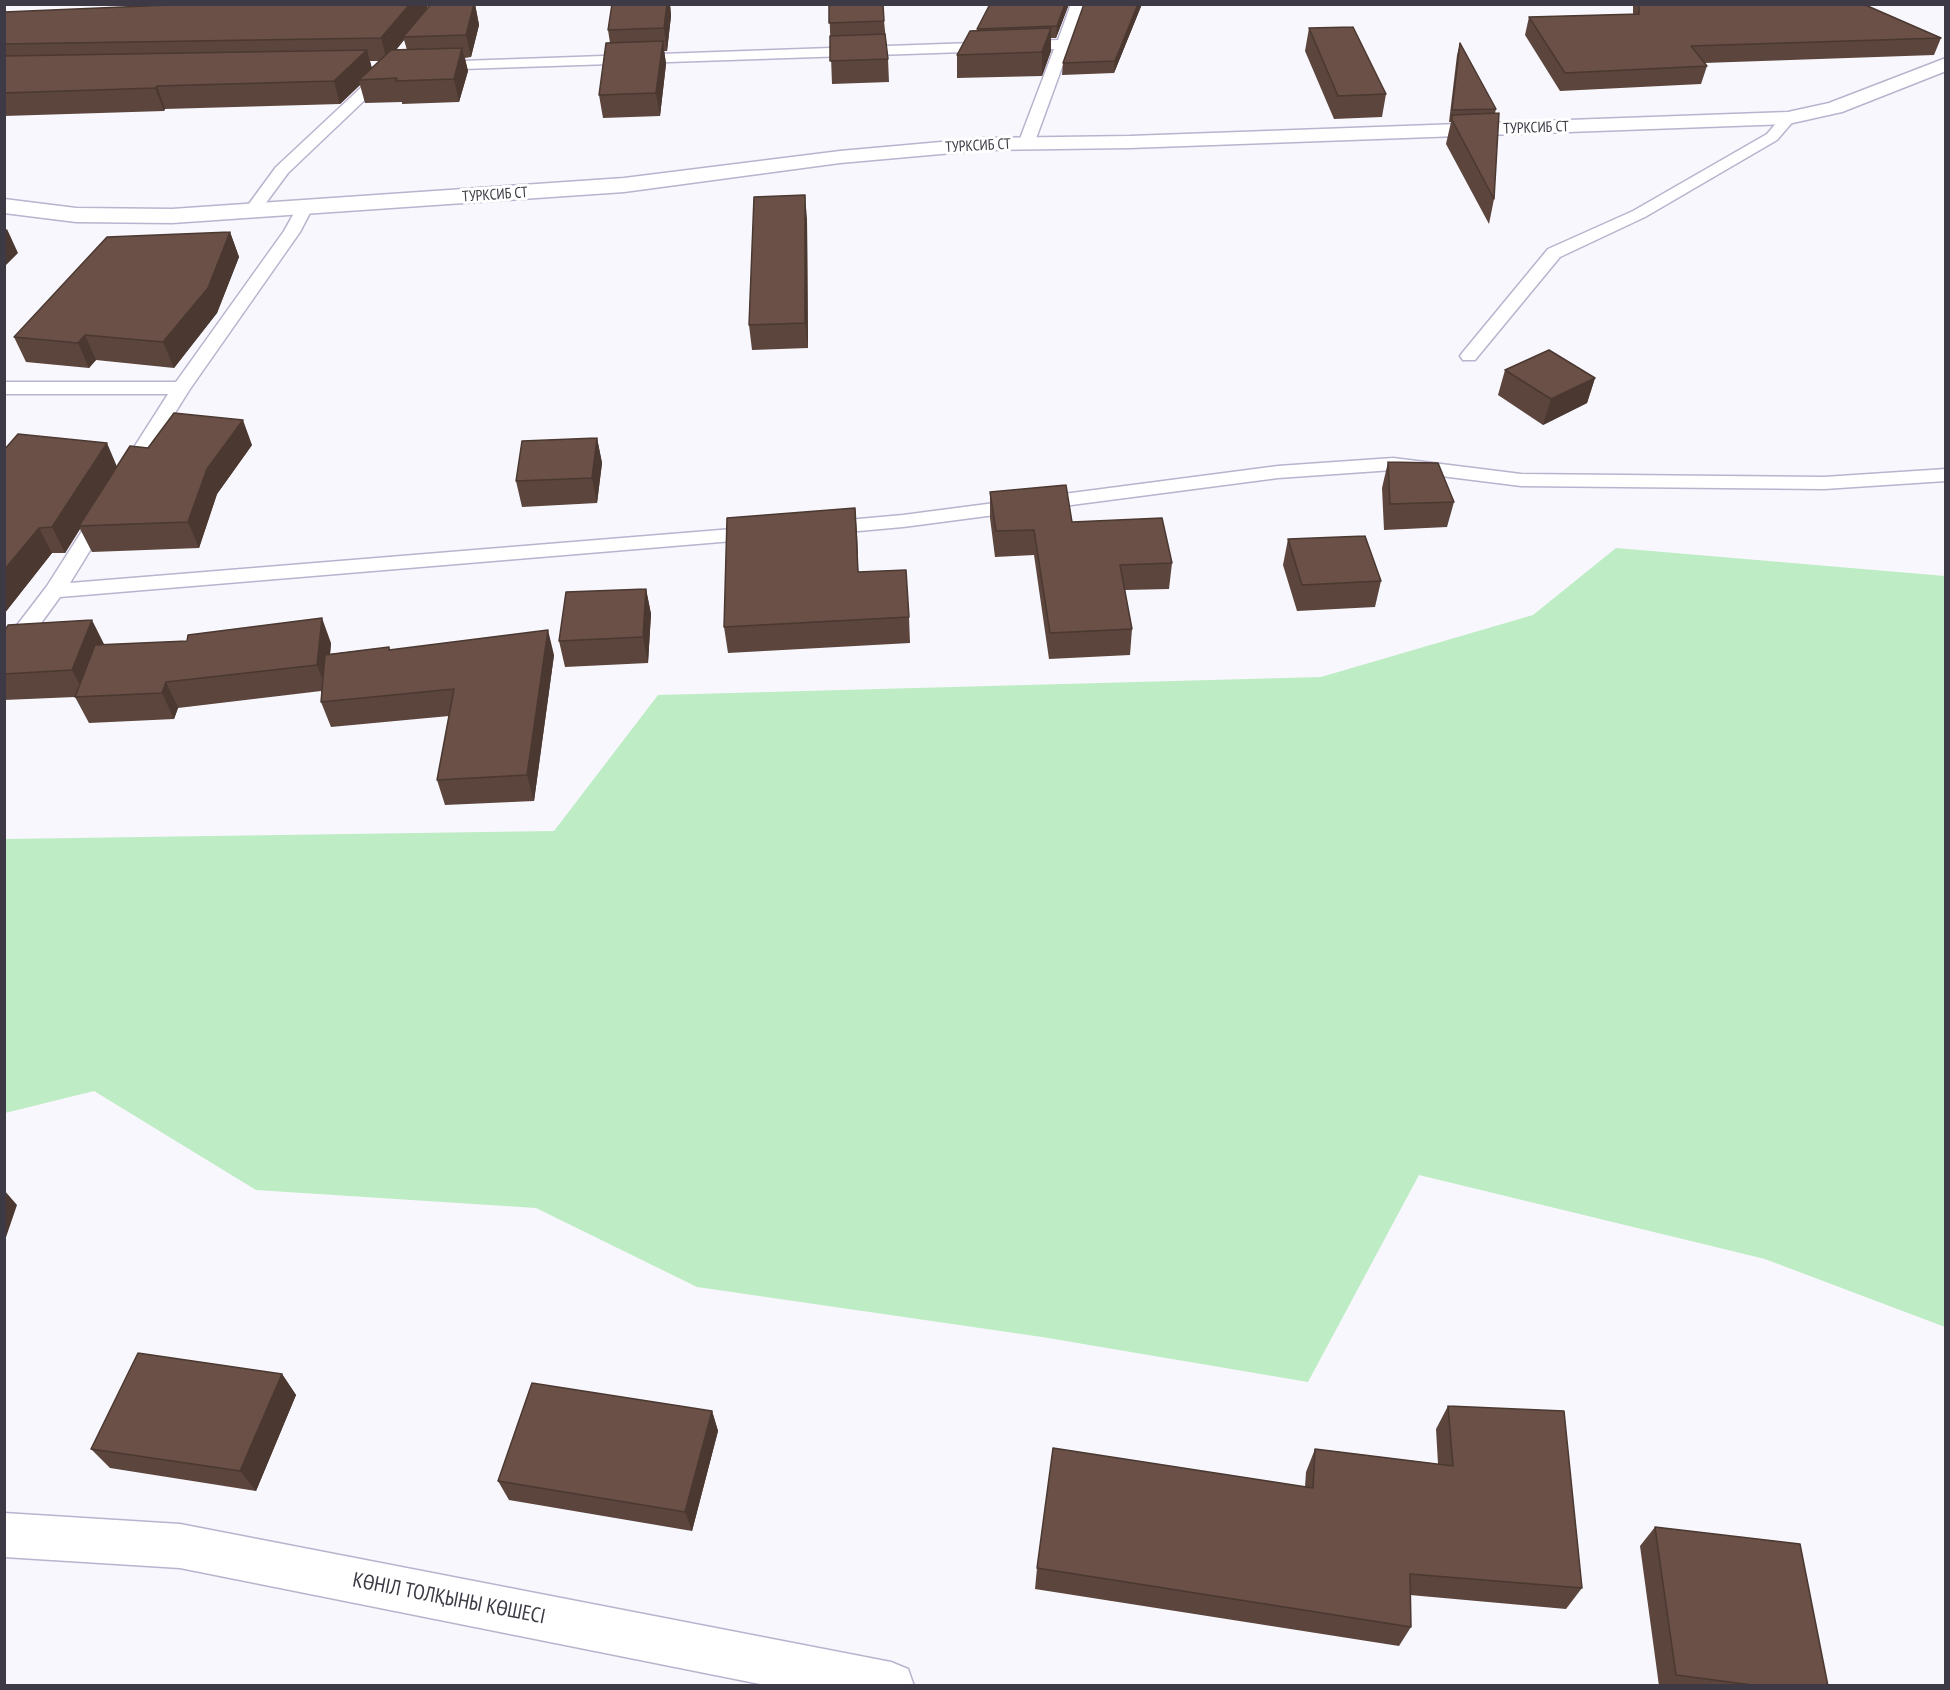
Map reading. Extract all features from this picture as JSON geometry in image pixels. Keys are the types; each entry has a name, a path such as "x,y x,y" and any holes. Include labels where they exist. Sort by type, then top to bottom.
{"street":[{"name":"ТУРКСИБ СТ","path":"4,206 76,215 172,216 624,186 840,157 986,144 1154,141 1788,118 1835,108 1946,64"},
{"name":"КӨНІЛ ТОЛҚЫНЫ КӨШЕСІ","path":"4,1535 180,1546 891,1686"}],"lane":[{"path":"1026,144 1078,4"},
{"path":"368,67 402,64 1065,44"},
{"path":"251,212 282,170 402,64"},
{"path":"1469,356 1554,253 1639,214 1772,137 1788,118"},
{"path":"4,645 15,643 54,591 181,388 291,232 304,209"},
{"path":"4,388 181,388"},
{"path":"808,529 903,521 1278,472 1394,464 1521,480 1824,483 1946,475"},
{"path":"54,591 772,532"}],"green space":[{"path":"1616,548 1945,576 1945,1327 1765,1259 1419,1175 1308,1382 1042,1337 697,1287 536,1208 256,1190 94,1091 5,1113 5,839 554,831 658,695 1321,677 1533,615"}],"building":[{"path":"193,4 410,4 381,38 4,44 4,12"},
{"path":"431,4 474,4 466,35 403,37"},
{"path":"612,4 667,4 664,28 608,30"},
{"path":"829,4 883,4 884,21 829,23"},
{"path":"990,4 1065,4 1057,26 977,29"},
{"path":"1084,4 1138,4 1115,61 1063,63"},
{"path":"1639,4 1863,4 1941,38 1691,46 1707,66 1565,73 1529,17 1639,14"},
{"path":"1353,27 1386,94 1338,96 1309,28"},
{"path":"1051,28 1042,52 957,55 970,31"},
{"path":"885,34 888,59 830,61 830,36"},
{"path":"663,41 656,93 599,95 606,43"},
{"path":"1460,43 1496,109 1452,110"},
{"path":"462,48 454,79 359,80 391,50"},
{"path":"367,50 334,81 4,93 4,56"},
{"path":"1499,113 1494,199 1452,120 1452,115"},
{"path":"805,195 805,323 749,325 754,197"},
{"path":"230,232 208,288 163,342 85,335 78,343 14,337 107,237"},
{"path":"1549,350 1595,378 1551,399 1505,370"},
{"path":"174,413 243,420 207,469 188,522 79,526 130,446 148,448"},
{"path":"18,434 107,443 52,527 39,528 4,570 4,450"},
{"path":"597,438 592,478 516,481 522,441"},
{"path":"1388,462 1438,463 1454,502 1390,504"},
{"path":"1066,485 1072,522 1162,518 1172,563 1120,565 1132,629 1050,633 1034,530 996,531 990,492"},
{"path":"855,508 858,572 906,570 909,617 724,627 727,518"},
{"path":"1365,536 1381,581 1302,585 1288,539"},
{"path":"646,589 643,637 559,641 566,592"},
{"path":"322,618 317,665 166,682 162,693 75,697 95,645 187,641 188,635"},
{"path":"92,620 72,670 4,674 4,632 8,625"},
{"path":"548,630 527,775 437,780 454,689 321,702 325,655 389,647 389,650"},
{"path":"138,1353 282,1374 240,1471 91,1449"},
{"path":"532,1383 712,1411 685,1512 498,1481"},
{"path":"1448,1406 1564,1411 1582,1588 1410,1574 1411,1627 1037,1568 1053,1448 1313,1488 1315,1449 1453,1466"},
{"path":"1655,1527 1800,1544 1828,1686 1760,1686 1676,1675"}]}
